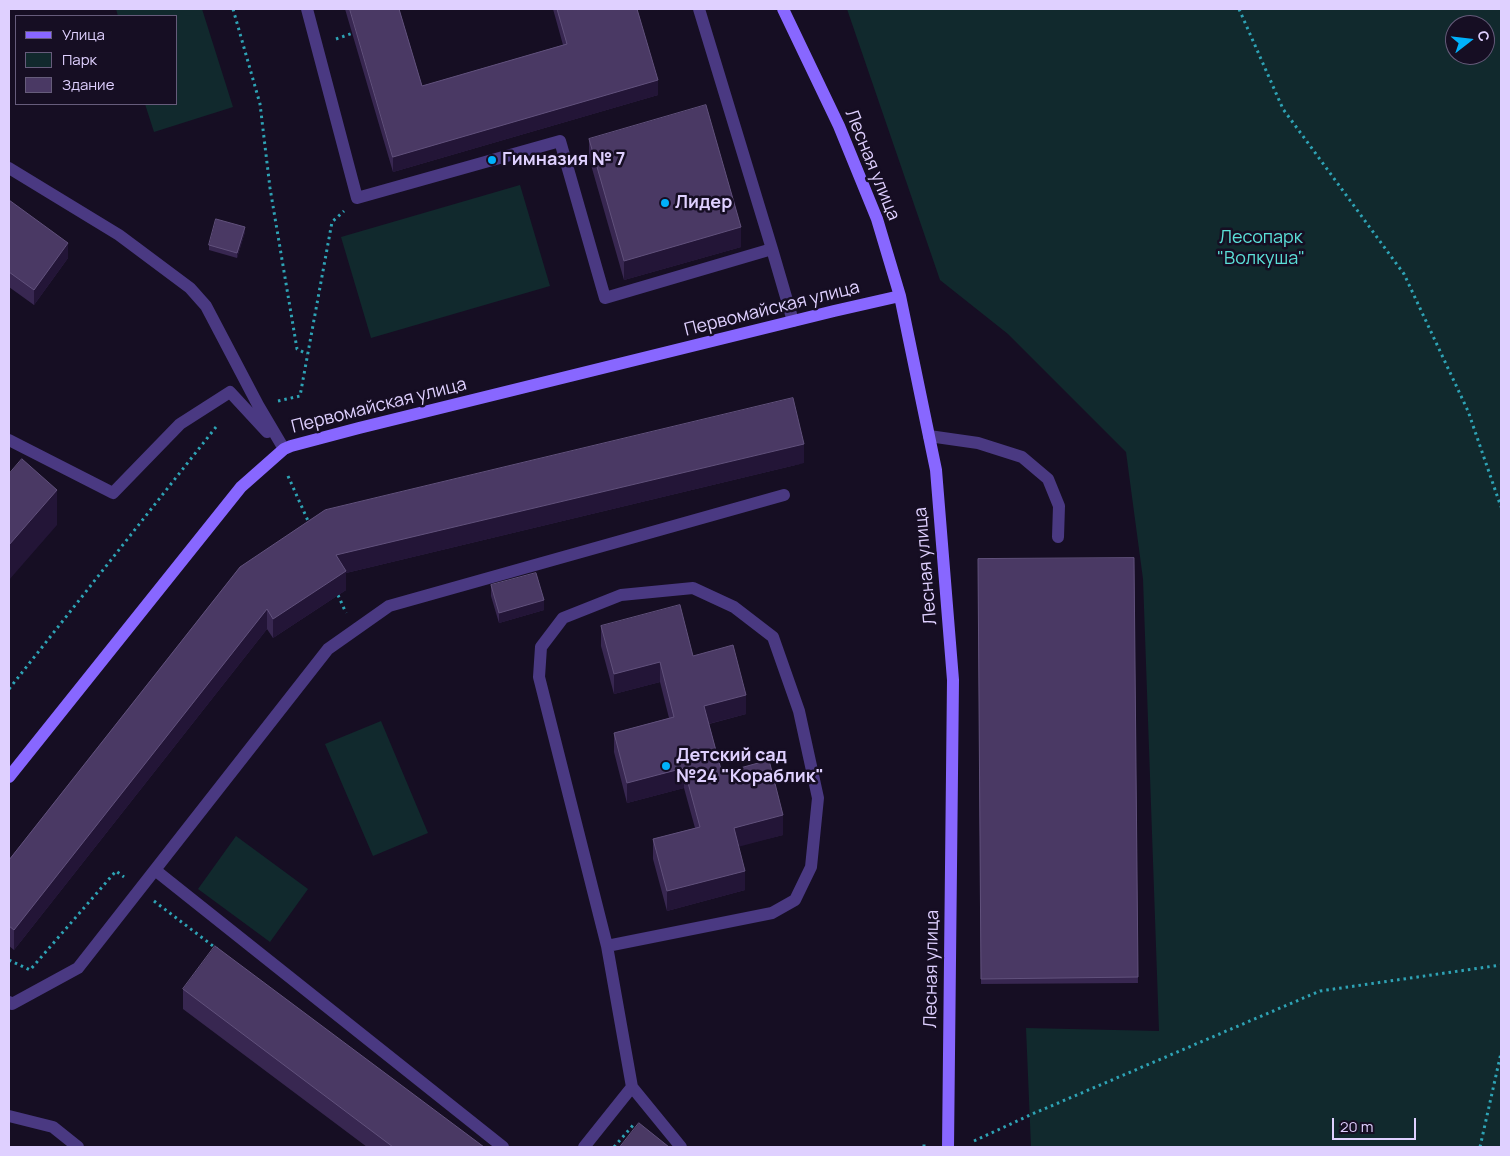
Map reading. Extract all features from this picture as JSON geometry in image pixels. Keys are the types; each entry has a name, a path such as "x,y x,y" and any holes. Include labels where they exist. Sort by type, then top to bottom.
{"street":[{"name":"Лесная улица","path":"783,9 839,126 877,219 900,296 936,470 953,680 948,1147"},
{"name":"Первомайская улица","path":"9,778 241,487 284,449 359,428 900,296"}],"lane":[{"path":"306,9 357,198 560,141 605,298 772,249"},
{"path":"699,9 793,321"},
{"path":"9,168 119,234 190,288 206,306 251,407 284,449"},
{"path":"9,440 113,493 180,424 230,392 251,407"},
{"path":"929,436 978,443 1022,457 1048,479 1058,506 1058,537"},
{"path":"9,1002 12,1004 78,968 328,649 389,606 784,495"},
{"path":"607,946 772,913 795,900 811,867 818,798 799,711 773,638 734,607 693,588 622,595 563,618 541,647 540,677 607,946 632,1087 681,1147"},
{"path":"155,870 502,1147"},
{"path":"584,1147 632,1087"},
{"path":"9,1116 53,1126 78,1147"}],"path":[{"path":"233,9 260,104 270,188 297,350 307,354"},
{"path":"1239,9 1283,109 1404,274 1468,411 1501,507"},
{"path":"9,689 220,421 251,407 300,396 332,222 357,198"},
{"path":"288,476 311,528"},
{"path":"9,960 30,970 116,871 218,950"},
{"path":"974,1141 1030,1114 1320,991 1501,965"},
{"path":"1480,1147 1501,1053"},
{"path":"614,1147 636,1123 642,1129"},
{"path":"924,1141 924,1147"}],"green space":[{"path":"116,9 202,9 233,107 154,132 145,105 178,105 178,15 118,15"},
{"name":"Лесопарк \"Волкуша\"","path":"847,9 1501,9 1501,1147 1031,1147 1026,1028 1159,1031 1143,579 1126,452 1008,334 940,280"},
{"path":"520,185 550,286 371,338 341,237"},
{"path":"381,721 428,833 373,856 325,744"},
{"path":"236,836 308,889 270,942 198,889"}],"building":[{"path":"350,9 399,9 422,86 567,44 557,9 637,9 658,80 393,157"},
{"name":"Лидер","path":"706,105 741,227 624,261 589,139"},
{"path":"9,200 68,243 34,290 9,272"},
{"path":"216,219 245,227 237,253 209,245"},
{"path":"793,398 804,444 336,555 346,571 273,619 267,609 14,930 9,926 9,860 240,567 325,510"},
{"path":"22,459 57,490 9,545 9,474"},
{"path":"1134,558 1138,977 981,979 978,559"},
{"path":"536,573 544,600 499,613 491,585"},
{"name":"Детский сад №24 \"Кораблик\"","path":"680,605 693,656 733,645 746,695 704,706 722,773 769,760 783,815 734,828 745,871 667,891 653,839 700,827 684,768 627,783 614,733 674,717 660,662 614,674 601,626"},
{"path":"215,946 484,1147 393,1147 183,989"},
{"path":"639,1123 669,1147 620,1147"}],"place":[{"name":"Гимназия № 7","path":"492,160"},
{"name":"Лидер","path":"665,203"},
{"name":"Детский сад №24 \"Кораблик\"","path":"666,766"}]}
